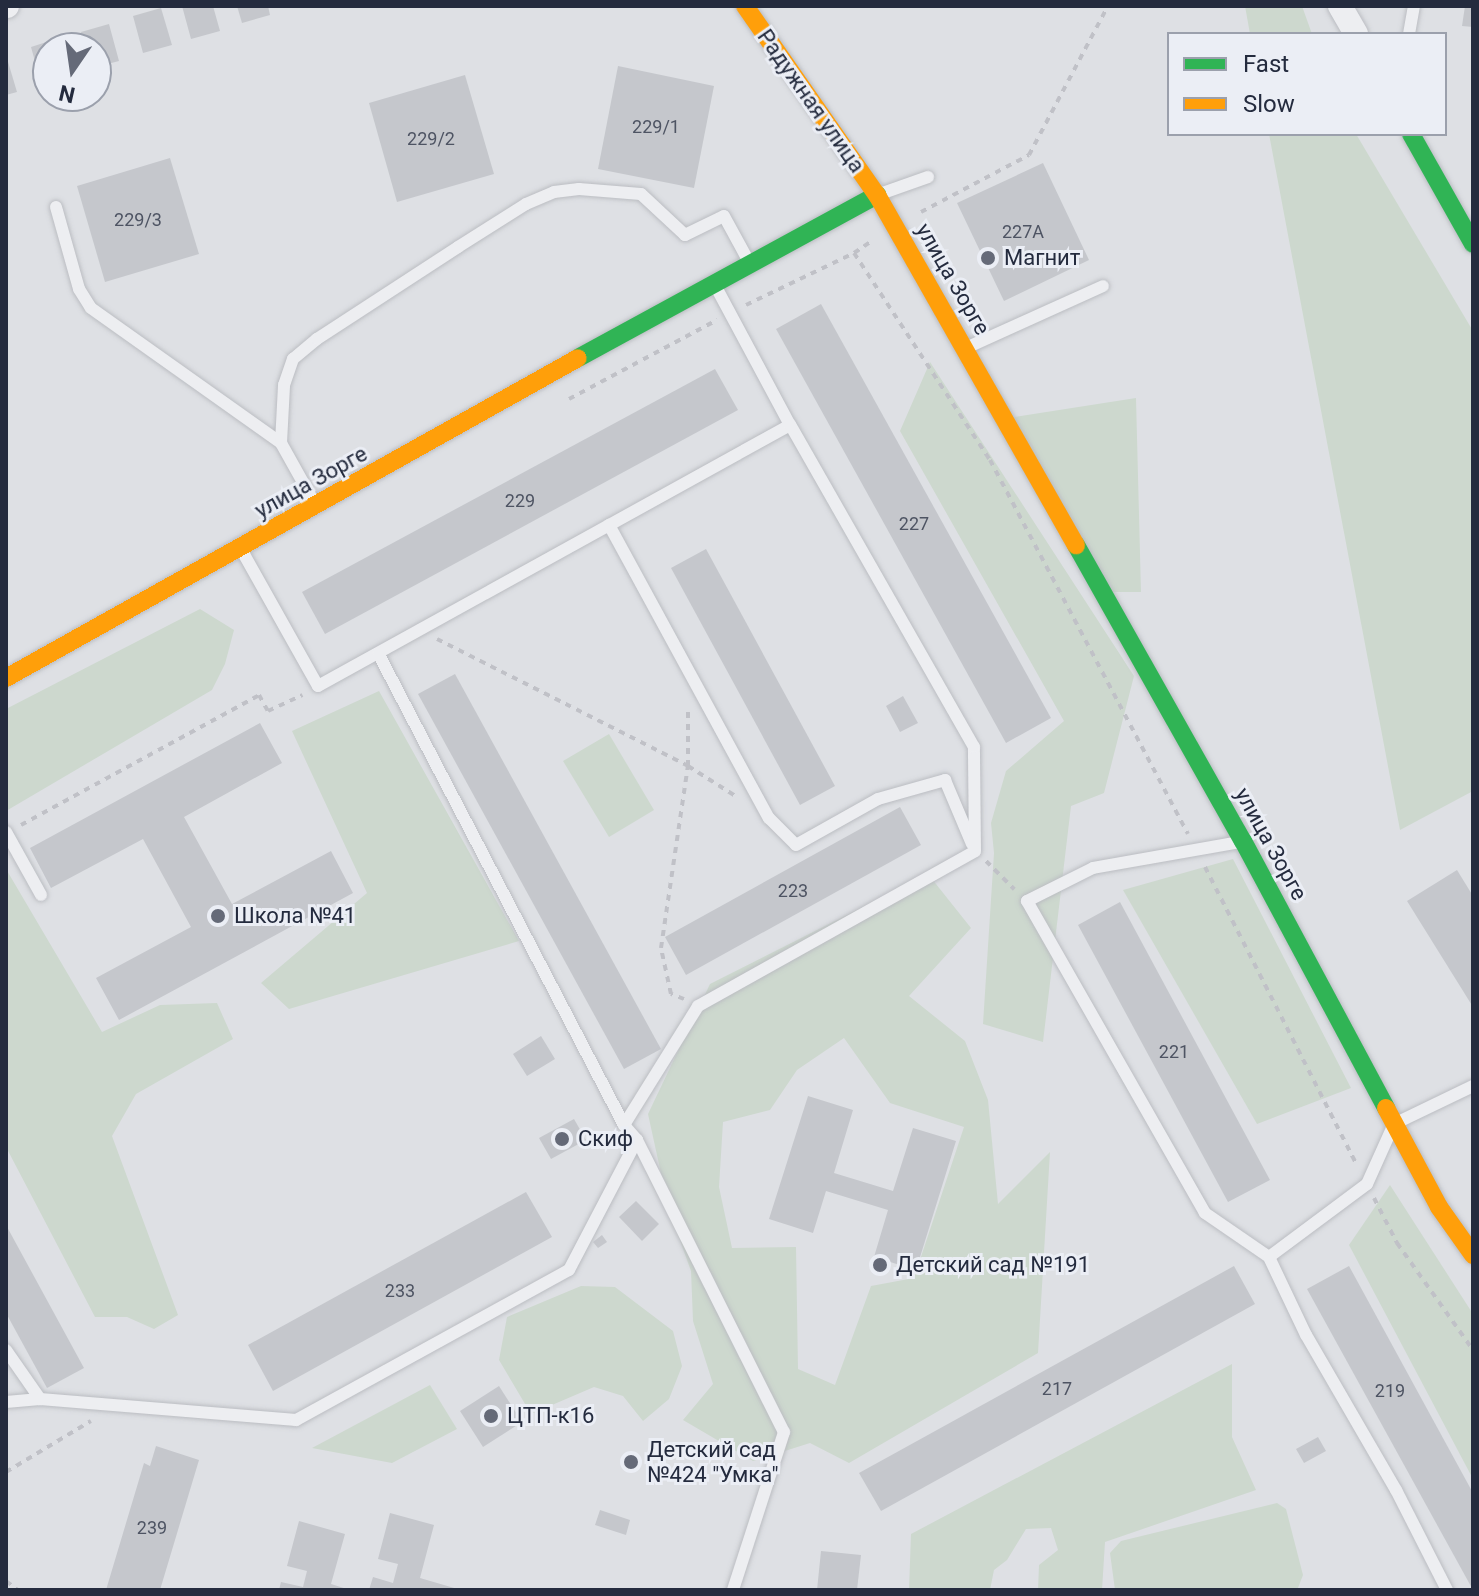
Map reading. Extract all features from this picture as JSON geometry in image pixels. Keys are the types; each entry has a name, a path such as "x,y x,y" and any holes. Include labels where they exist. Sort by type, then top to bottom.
{"street":[{"name":"Радужная улица","path":"745,6 877,195"},
{"path":"1340,6 1355,32"},
{"path":"1412,136 1473,244"},
{"name":"улица Зорге","path":"6,678 714,282 877,195 1243,841 1439,1207 1473,1253"}],"lane":[{"path":"1409,32 1414,6"},
{"path":"877,195 928,177"},
{"path":"281,443 284,385 293,359 317,339 469,240 526,204 554,192 579,189 641,194 685,235 724,216 750,263"},
{"path":"56,207 79,289 91,308 281,443 317,506"},
{"path":"714,282 790,425 974,747 975,851"},
{"path":"965,349 1103,286"},
{"path":"241,549 318,686 790,425"},
{"path":"609,525 769,818 796,845 878,799 945,780 975,851"},
{"path":"378,653 624,1125 637,1140 784,1432 733,1590"},
{"path":"6,832 41,895"},
{"path":"1243,841 1093,868 1027,901 1205,1213 1269,1257 1306,1335 1396,1490 1447,1590"},
{"path":"624,1125 698,1006 975,851"},
{"path":"1269,1257 1367,1184 1394,1124 1473,1086"},
{"path":"6,1402 40,1399 296,1420 569,1270 637,1140"},
{"path":"6,1350 40,1399"}],"path":[{"path":"730,313 854,253 895,226 1029,155 1108,6"},
{"path":"854,253 990,460 1197,851 1397,1243 1473,1350"},
{"path":"418,630 688,766 769,818"},
{"path":"688,669 688,766 661,948 671,994 698,1006"},
{"path":"6,832 259,695 268,711 318,686"},
{"path":"975,851 1027,901"},
{"path":"6,1472 100,1416 111,1404"},
{"path":"6,1581 18,1590"}],"shaded area":[{"path":"1245,6 1302,6 1311,32 1250,32"},
{"path":"1269,136 1357,136 1473,331 1473,791 1400,830"},
{"path":"930,362 1134,676 1104,793 1071,806 1043,1042 983,1024 994,853 991,823 1006,771 1064,721 900,431"},
{"path":"1136,398 1141,592 1097,592 1014,417"},
{"path":"200,609 234,630 225,664 212,690 6,811 6,709"},
{"path":"379,691 519,941 289,1009 261,983 367,893 292,731"},
{"path":"609,734 654,810 609,837 563,761"},
{"path":"1233,859 1351,1088 1257,1124 1123,890"},
{"path":"6,869 102,1032 160,1005 217,1003 233,1039 136,1094 112,1136 178,1315 154,1329 127,1317 95,1317 6,1147"},
{"path":"928,874 971,928 909,996 965,1041 988,1100 998,1204 1050,1152 1038,1353 849,1463 810,1443 753,1461 683,1420 713,1384 693,1321 691,1271 669,1210 648,1114 710,984","holes":["844,1038 890,1103 964,1127 914,1278 871,1286 835,1385 798,1369 796,1247 732,1248 719,1187 723,1122 770,1110 797,1070"]},
{"path":"1390,1185 1473,1314 1473,1479 1349,1245"},
{"path":"581,1286 615,1287 673,1331 682,1366 669,1399 643,1421 623,1396 594,1387 531,1414 499,1360 507,1317"},
{"path":"1232,1364 1232,1437 1256,1490 1105,1542 1102,1590 1038,1590 1039,1565 1058,1550 1051,1528 1026,1529 1007,1560 994,1570 990,1590 909,1590 911,1534"},
{"path":"430,1385 457,1429 392,1463 312,1448"},
{"path":"1277,1503 1286,1509 1303,1575 1298,1588 1115,1590 1110,1553 1121,1541"}],"building":[{"path":"182,6 213,6 220,31 191,39"},
{"path":"237,6 268,6 270,15 242,23"},
{"path":"1465,6 1473,6 1473,27 1462,26"},
{"path":"161,8 172,45 143,53 133,16"},
{"path":"109,24 111,32 81,32"},
{"path":"112,35 119,61 112,63"},
{"path":"6,55 17,92 6,95"},
{"path":"618,66 714,86 694,188 598,169"},
{"path":"465,75 494,174 397,202 369,103"},
{"path":"170,158 199,254 105,282 77,186"},
{"path":"1043,163 1089,260 1004,301 957,203"},
{"path":"821,304 1051,718 1006,743 776,329"},
{"path":"715,369 738,410 325,634 302,592"},
{"path":"706,549 835,786 800,805 671,568"},
{"path":"455,674 661,1049 624,1069 418,694"},
{"path":"903,696 918,723 900,732 886,706"},
{"path":"260,723 282,763 184,817 232,904 331,851 353,893 119,1020 96,978 191,927 143,839 51,888 30,848"},
{"path":"900,807 921,845 686,975 665,937"},
{"path":"1457,870 1473,896 1473,1007 1407,901"},
{"path":"1120,902 1270,1180 1228,1202 1078,925"},
{"path":"541,1036 555,1059 527,1076 513,1054"},
{"path":"808,1096 853,1110 834,1173 893,1191 913,1128 956,1141 916,1270 874,1257 888,1210 826,1191 813,1233 769,1219"},
{"name":"Скиф","path":"574,1119 586,1140 551,1159 539,1138"},
{"path":"526,1192 552,1237 273,1391 248,1345"},
{"path":"636,1201 659,1224 642,1241 619,1217"},
{"path":"6,1225 84,1368 47,1388 6,1313"},
{"path":"602,1235 607,1242 598,1248 593,1242"},
{"path":"1234,1266 1255,1304 881,1511 859,1473"},
{"path":"1349,1266 1473,1493 1473,1590 1307,1289"},
{"name":"ЦТП-к16","path":"499,1386 522,1422 483,1447 460,1411"},
{"path":"1318,1437 1326,1451 1304,1463 1296,1449"},
{"path":"156,1446 199,1460 160,1590 106,1590 144,1463 150,1466"},
{"path":"600,1510 630,1520 626,1535 595,1525"},
{"path":"390,1513 434,1525 420,1578 461,1590 369,1590 373,1577 393,1583 398,1564 378,1559"},
{"path":"299,1521 345,1534 331,1584 350,1590 279,1590 281,1582 303,1587 307,1571 287,1566"},
{"path":"821,1551 861,1555 857,1590 817,1590"}],"traffic: fast":[{"path":"1412,136 1473,244"},
{"path":"578,358 877,195"},
{"path":"1076,545 1243,841 1386,1108"}],"traffic: slow":[{"path":"745,6 877,195 1076,545"},
{"path":"6,678 578,358"},
{"path":"1386,1108 1439,1207 1473,1255"}],"place":[{"name":"Магнит","path":"988,258"},
{"name":"Школа №41","path":"218,916"},
{"name":"Скиф","path":"562,1139"},
{"name":"Детский сад №191","path":"880,1265"},
{"name":"ЦТП-к16","path":"491,1416"},
{"name":"Детский сад №424 \"Умка\"","path":"631,1462"}]}
